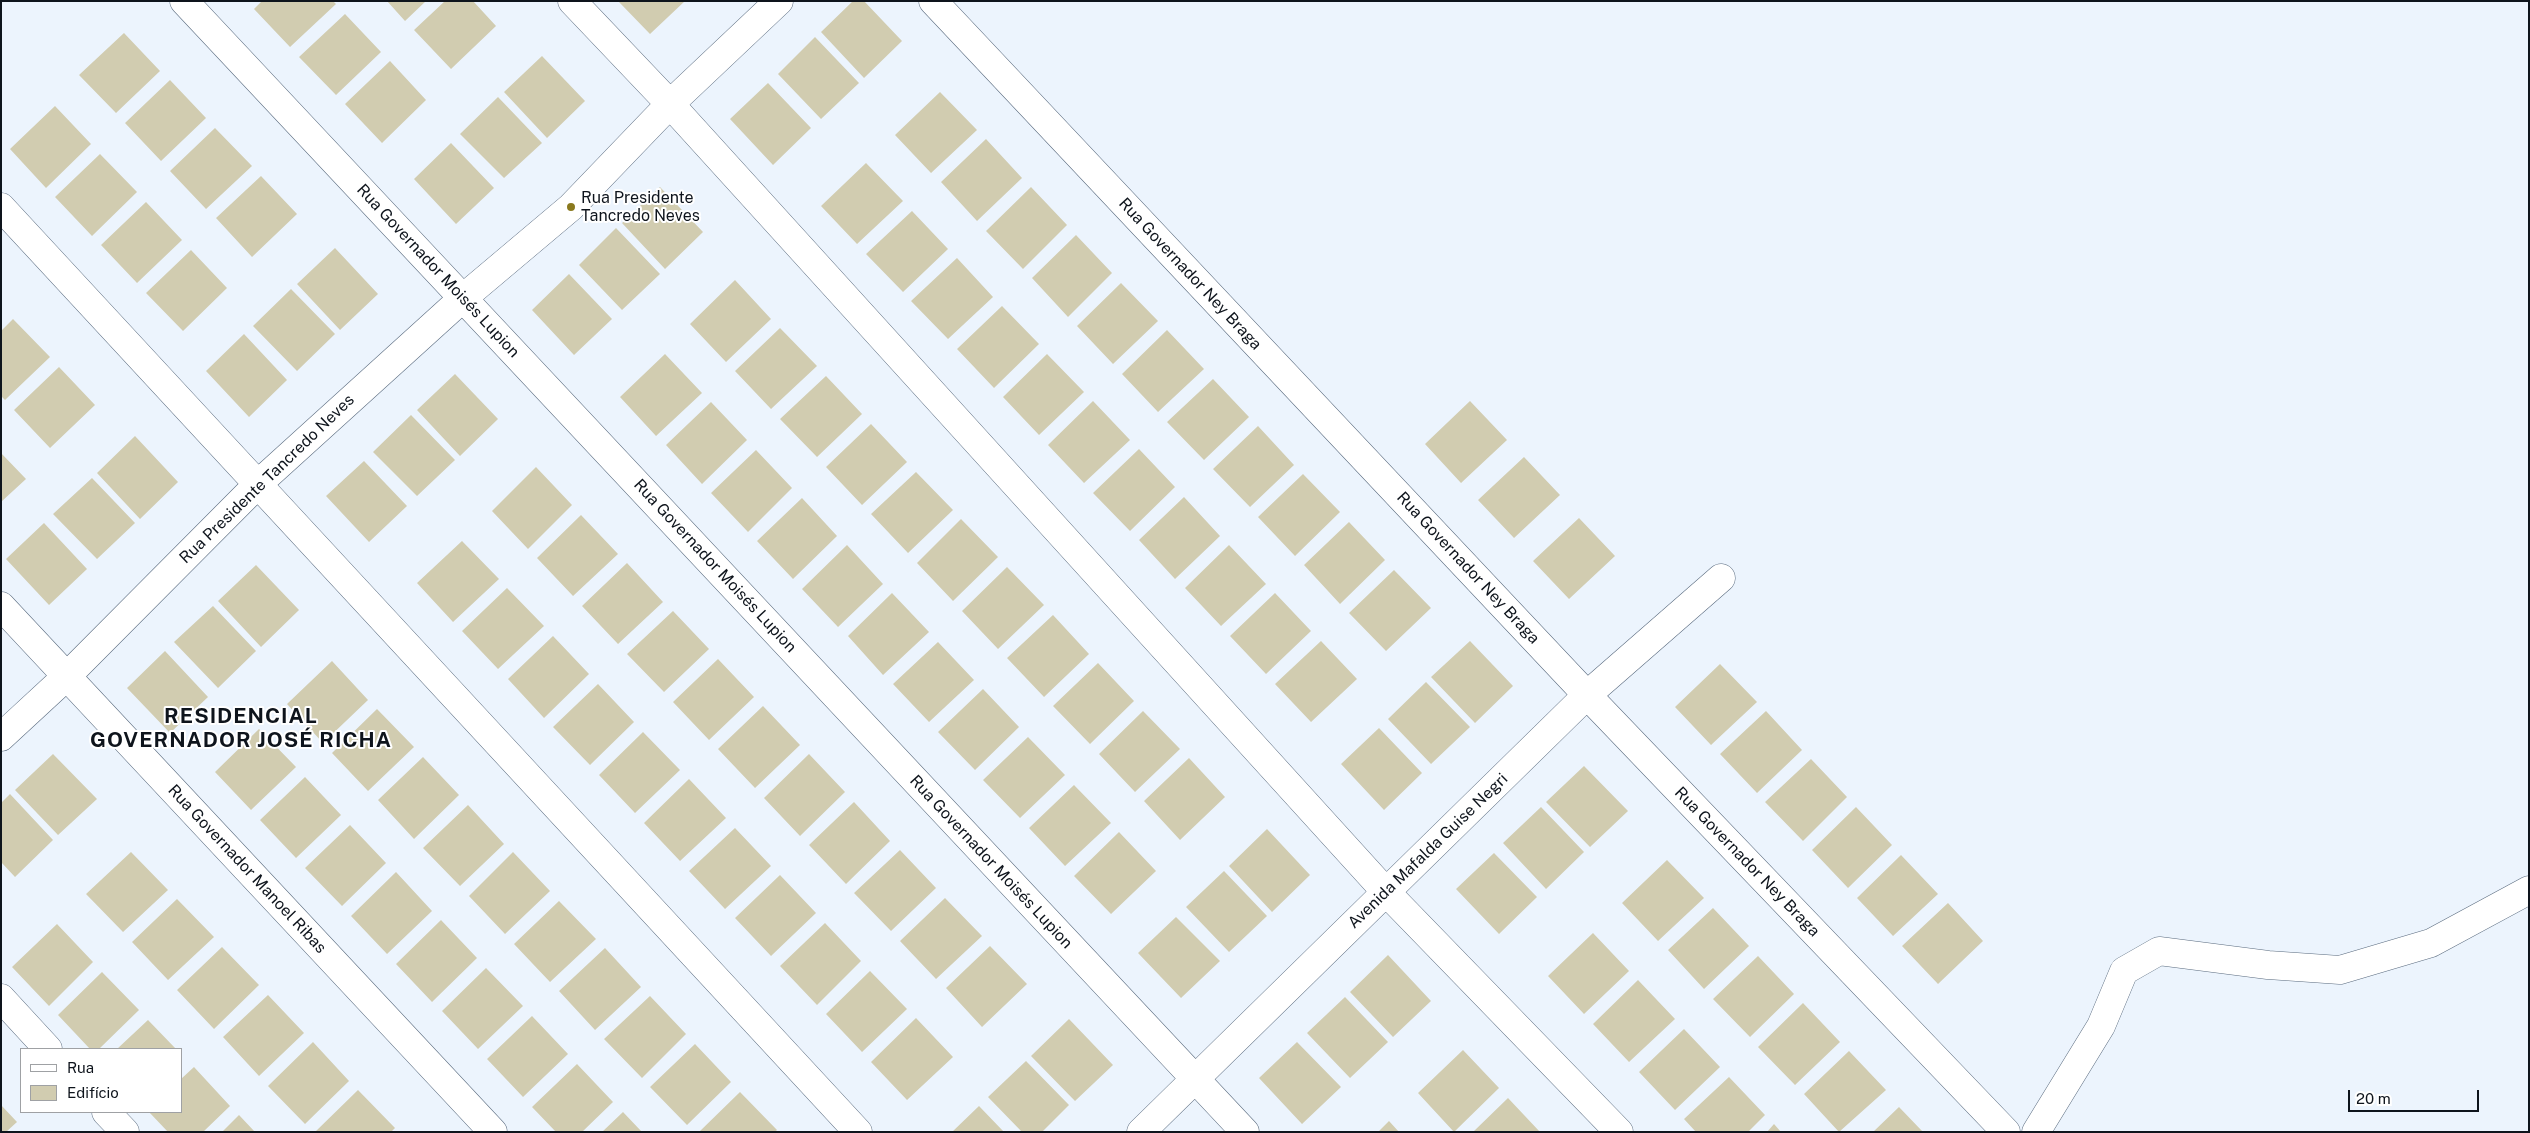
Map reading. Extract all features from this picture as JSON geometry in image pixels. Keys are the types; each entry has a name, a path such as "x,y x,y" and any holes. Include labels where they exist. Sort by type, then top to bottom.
{"street":[{"name":"Rua Governador Moisés Lupion","path":"184,1 1245,1132"},
{"path":"572,1 670,104 1386,892 1619,1132"},
{"name":"Rua Presidente Tancredo Neves","path":"1,737 67,676 259,483 463,298 571,207 670,104 779,1"},
{"name":"Rua Governador Ney Braga","path":"933,1 1587,695 2006,1132"},
{"path":"1,207 259,483 858,1132"},
{"name":"Avenida Mafalda Guise Negri","path":"1141,1132 1587,695 1721,578"},
{"name":"Rua Governador Manoel Ribas","path":"1,606 493,1132"},
{"path":"2036,1132 2101,1026 2124,971 2159,951 2268,965 2340,970 2431,942 2529,890"},
{"path":"1,998 47,1048"},
{"path":"107,1113 125,1132"}],"building":[{"path":"262,1 333,1 336,4 290,47 254,9"},
{"path":"387,1 426,1 405,21"},
{"path":"445,1 473,1 496,26 451,69 414,30"},
{"path":"618,1 685,1 650,34"},
{"path":"853,1 864,1 902,41 864,78 821,32"},
{"path":"345,14 381,52 336,95 299,57"},
{"path":"124,33 160,71 116,113 79,75"},
{"path":"815,37 859,83 821,119 778,74"},
{"path":"542,56 585,101 547,138 504,92"},
{"path":"390,61 426,100 382,143 345,104"},
{"path":"170,80 206,118 161,161 125,123"},
{"path":"768,83 811,128 773,165 730,119"},
{"path":"940,92 977,130 931,173 895,135"},
{"path":"498,97 542,143 504,178 460,134"},
{"path":"55,106 91,144 46,188 10,149"},
{"path":"215,128 252,166 206,209 170,171"},
{"path":"986,139 1022,178 977,221 941,182"},
{"path":"451,143 494,188 456,224 414,179"},
{"path":"100,154 137,192 92,236 55,197"},
{"path":"866,163 903,201 857,244 821,206"},
{"path":"261,176 297,214 252,257 216,218"},
{"path":"660,187 703,232 665,269 622,223"},
{"path":"1031,187 1067,225 1023,269 986,231"},
{"path":"146,202 182,240 137,283 101,245"},
{"path":"912,211 948,249 903,292 866,254"},
{"path":"616,228 660,274 622,310 579,265"},
{"path":"1076,235 1112,273 1068,317 1032,278"},
{"path":"335,248 378,294 340,330 297,284"},
{"path":"191,250 227,288 183,331 146,293"},
{"path":"957,258 993,297 948,339 911,301"},
{"path":"569,274 612,319 574,355 532,310"},
{"path":"735,280 771,319 726,362 690,324"},
{"path":"1121,283 1158,321 1113,364 1077,326"},
{"path":"291,289 335,334 297,371 253,326"},
{"path":"1002,306 1039,344 994,388 957,349"},
{"path":"13,319 50,357 5,400 1,396 1,331"},
{"path":"780,328 817,366 771,409 735,371"},
{"path":"1167,330 1204,369 1158,412 1122,374"},
{"path":"244,334 287,380 249,417 206,371"},
{"path":"665,354 702,393 656,436 620,397"},
{"path":"1047,354 1084,392 1039,435 1003,397"},
{"path":"59,367 95,405 50,448 14,410"},
{"path":"455,374 498,419 460,456 417,410"},
{"path":"826,376 862,414 817,457 780,419"},
{"path":"1213,379 1249,417 1204,460 1167,422"},
{"path":"1093,401 1130,440 1084,483 1048,445"},
{"path":"1470,401 1507,440 1461,483 1425,444"},
{"path":"711,402 747,440 702,484 666,445"},
{"path":"411,415 455,460 417,496 373,452"},
{"path":"871,424 907,462 862,505 826,467"},
{"path":"1258,426 1294,465 1250,507 1213,469"},
{"path":"135,436 178,482 140,519 97,473"},
{"path":"1139,449 1175,487 1130,531 1093,493"},
{"path":"756,450 792,488 748,532 711,493"},
{"path":"1,453 26,479 1,502"},
{"path":"1524,457 1560,495 1514,538 1478,500"},
{"path":"364,461 407,506 369,542 326,496"},
{"path":"536,467 572,505 528,549 492,511"},
{"path":"916,472 953,510 908,553 871,514"},
{"path":"1303,474 1340,512 1295,556 1258,517"},
{"path":"92,478 135,523 97,559 53,514"},
{"path":"1184,497 1220,536 1175,579 1139,540"},
{"path":"802,498 837,536 793,579 757,541"},
{"path":"581,515 618,554 573,596 537,558"},
{"path":"1579,518 1615,556 1569,599 1533,561"},
{"path":"961,519 998,557 953,601 917,563"},
{"path":"1349,522 1385,560 1340,604 1304,565"},
{"path":"44,523 87,569 49,605 6,559"},
{"path":"462,541 499,579 453,622 417,583"},
{"path":"847,545 883,584 838,627 802,589"},
{"path":"1229,545 1266,584 1221,626 1185,588"},
{"path":"627,563 663,602 618,644 582,606"},
{"path":"256,565 299,610 261,647 218,601"},
{"path":"1007,567 1044,605 998,649 962,611"},
{"path":"1394,570 1431,608 1386,651 1349,613"},
{"path":"507,588 544,626 498,669 462,631"},
{"path":"892,593 929,632 883,675 848,636"},
{"path":"1275,593 1311,631 1266,674 1230,636"},
{"path":"213,606 256,651 218,688 174,642"},
{"path":"673,611 709,649 664,692 627,654"},
{"path":"1053,615 1089,654 1044,697 1007,658"},
{"path":"553,636 589,674 544,718 508,679"},
{"path":"1321,641 1357,679 1311,722 1275,684"},
{"path":"1470,641 1513,686 1475,723 1431,677"},
{"path":"938,642 974,680 929,722 893,684"},
{"path":"165,651 208,697 170,733 127,688"},
{"path":"718,659 754,697 709,740 673,702"},
{"path":"332,661 368,700 323,743 287,704"},
{"path":"1098,663 1134,701 1090,744 1053,706"},
{"path":"1720,664 1757,702 1711,745 1675,707"},
{"path":"1426,682 1470,727 1431,764 1388,719"},
{"path":"598,684 634,722 590,765 553,727"},
{"path":"983,689 1019,727 975,770 938,732"},
{"path":"763,706 800,745 755,788 718,749"},
{"path":"377,709 414,747 368,791 332,753"},
{"path":"1143,711 1180,749 1135,792 1099,754"},
{"path":"1766,711 1802,750 1757,793 1720,754"},
{"path":"1379,728 1422,773 1384,810 1341,764"},
{"path":"259,729 296,767 251,810 215,772"},
{"path":"643,732 680,770 635,813 599,775"},
{"path":"1028,737 1065,775 1020,818 983,780"},
{"path":"53,754 97,799 58,835 15,790"},
{"path":"809,754 845,792 800,836 764,798"},
{"path":"423,757 459,795 414,839 378,800"},
{"path":"1189,758 1225,797 1180,840 1144,801"},
{"path":"1811,759 1847,797 1803,841 1765,802"},
{"path":"1584,766 1628,811 1590,847 1546,802"},
{"path":"305,777 341,815 296,858 260,820"},
{"path":"689,779 726,818 680,861 644,823"},
{"path":"1074,785 1111,823 1065,866 1029,828"},
{"path":"10,794 53,840 15,877 1,862 1,803"},
{"path":"854,802 890,841 846,884 809,845"},
{"path":"468,805 504,844 460,886 423,848"},
{"path":"1541,807 1584,852 1546,889 1503,843"},
{"path":"1856,807 1892,845 1848,888 1812,850"},
{"path":"350,825 386,863 342,906 305,868"},
{"path":"735,828 771,866 725,909 689,871"},
{"path":"1267,829 1310,875 1272,912 1229,866"},
{"path":"1119,832 1156,871 1111,914 1074,876"},
{"path":"900,850 936,888 891,931 854,893"},
{"path":"131,852 168,890 123,932 86,894"},
{"path":"513,852 550,891 505,934 469,896"},
{"path":"1494,853 1537,897 1499,934 1456,889"},
{"path":"1901,855 1938,894 1893,936 1857,898"},
{"path":"1667,860 1704,898 1658,941 1622,903"},
{"path":"1224,871 1267,916 1229,952 1186,907"},
{"path":"396,872 432,911 387,954 351,916"},
{"path":"780,875 816,913 771,956 735,918"},
{"path":"945,898 982,936 936,979 900,941"},
{"path":"177,899 214,937 168,980 132,942"},
{"path":"559,901 596,939 550,982 514,944"},
{"path":"1948,903 1983,941 1938,984 1902,946"},
{"path":"1713,908 1749,946 1704,989 1668,950"},
{"path":"1176,917 1220,961 1181,998 1138,953"},
{"path":"441,920 477,958 432,1002 396,964"},
{"path":"825,923 861,961 817,1005 780,966"},
{"path":"57,924 93,962 49,1006 12,967"},
{"path":"1593,933 1629,971 1584,1014 1548,976"},
{"path":"990,946 1027,984 982,1027 946,988"},
{"path":"222,947 259,985 214,1029 177,990"},
{"path":"605,948 641,987 595,1030 559,991"},
{"path":"1388,955 1431,1001 1393,1037 1350,992"},
{"path":"1758,956 1794,994 1750,1037 1713,999"},
{"path":"486,968 523,1006 478,1049 442,1011"},
{"path":"870,971 907,1009 862,1052 826,1014"},
{"path":"102,972 139,1010 100,1048 89,1048 58,1015"},
{"path":"1638,980 1675,1019 1629,1062 1593,1024"},
{"path":"268,995 304,1033 259,1076 223,1037"},
{"path":"650,996 686,1034 642,1078 604,1039"},
{"path":"1345,997 1388,1042 1350,1078 1307,1033"},
{"path":"1803,1003 1840,1042 1795,1085 1758,1047"},
{"path":"532,1016 568,1054 523,1097 487,1059"},
{"path":"916,1018 953,1057 907,1100 871,1062"},
{"path":"1069,1019 1113,1065 1075,1101 1031,1056"},
{"path":"148,1020 175,1048 118,1048"},
{"path":"1684,1029 1720,1067 1675,1110 1639,1072"},
{"path":"313,1042 349,1081 305,1124 268,1086"},
{"path":"1297,1042 1341,1087 1302,1124 1259,1078"},
{"path":"695,1044 731,1082 687,1125 650,1087"},
{"path":"1463,1050 1499,1088 1454,1132 1418,1093"},
{"path":"1849,1051 1886,1090 1839,1132 1804,1094"},
{"path":"1026,1061 1069,1105 1042,1132 1022,1132 988,1097"},
{"path":"577,1064 613,1102 582,1132 556,1132 532,1107"},
{"path":"194,1067 230,1106 203,1132 168,1132 150,1113 182,1113 182,1078"},
{"path":"1729,1077 1765,1115 1748,1132 1696,1132 1684,1119"},
{"path":"358,1090 395,1128 391,1132 315,1132"},
{"path":"740,1092 777,1130 775,1132 699,1132"},
{"path":"1508,1098 1540,1132 1473,1132"},
{"path":"1,1105 17,1122 6,1132 1,1132"},
{"path":"979,1106 1004,1132 952,1132"},
{"path":"1899,1107 1923,1132 1873,1132"},
{"path":"623,1112 642,1132 602,1132"},
{"path":"239,1115 255,1132 222,1132"},
{"path":"1389,1121 1399,1132 1378,1132"},
{"path":"1774,1124 1781,1132 1767,1132"}],"place":[{"name":"Rua Presidente Tancredo Neves","path":"571,207"}],"district":[{"name":"RESIDENCIAL GOVERNADOR JOSÉ RICHA","path":"241,729"}]}
